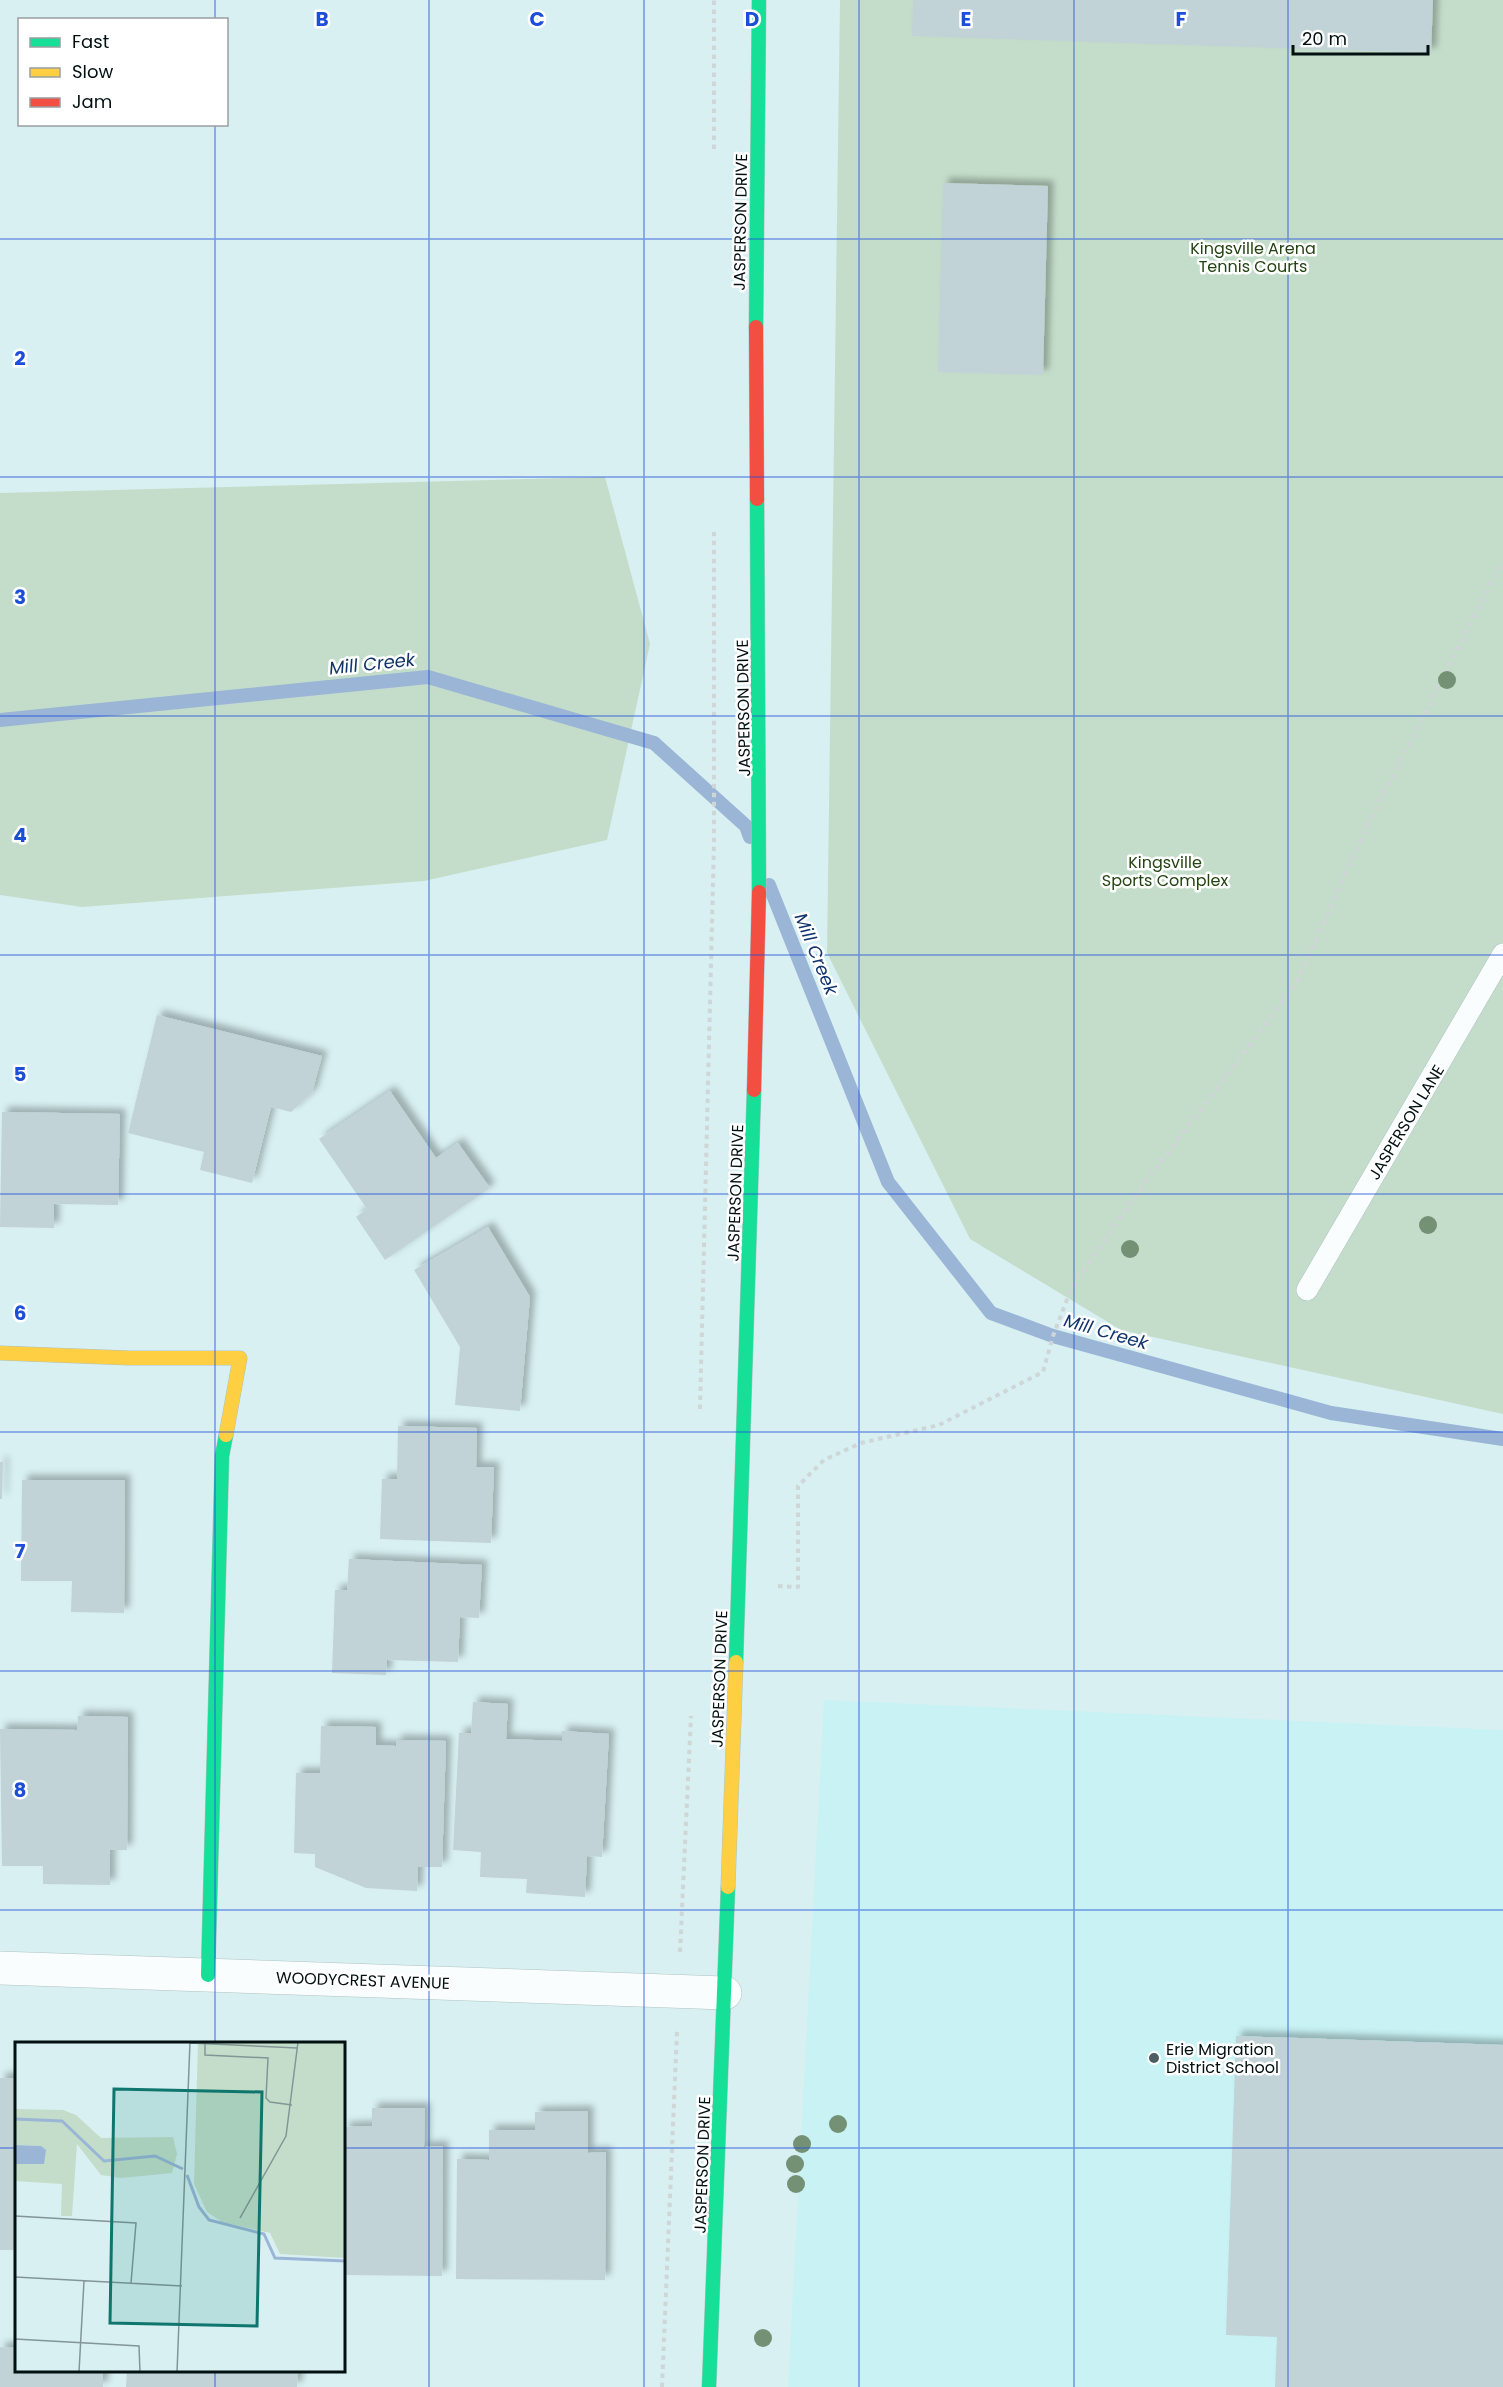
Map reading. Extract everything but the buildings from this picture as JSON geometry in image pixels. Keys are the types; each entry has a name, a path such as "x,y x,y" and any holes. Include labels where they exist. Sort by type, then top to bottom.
{"street":[{"name":"JASPERSON DRIVE","path":"709,2387 725,1993 760,920 756,287 759,0"},
{"path":"0,1353 129,1358 240,1358 222,1456 208,1975"},
{"name":"WOODYCREST AVENUE","path":"0,1968 725,1993"}],"lane":[{"name":"JASPERSON LANE","path":"1307,1290 1503,954"}],"path":[{"path":"739,1585 798,1587 798,1486 824,1460 861,1443 939,1425 1043,1372 1053,1336 1071,1289 1129,1203 1296,983 1374,811 1503,561"},
{"path":"700,1416 714,842 713,770"},
{"path":"662,2387 691,1714"}],"shaded area":[{"name":"Erie Migration District School","path":"824,1700 1503,1730 1503,2387 788,2387"}],"green space":[{"name":"Kingsville Sports Complex","path":"840,0 1503,0 1503,1414 1121,1330 970,1239 827,953"},
{"path":"605,477 650,644 607,840 424,881 82,907 0,895 0,493"}],"waterway":[{"name":"Mill Creek","path":"0,720 428,677 654,743 746,826 750,837"},
{"name":"Mill Creek","path":"769,885 888,1182 991,1313 1053,1336 1331,1413 1503,1439"}],"traffic: fast":[{"path":"756,327 759,0"},
{"path":"757,499 759,892"},
{"path":"736,1662 754,1090"},
{"path":"208,1975 222,1456 226,1435"},
{"path":"709,2387 728,1887"}],"traffic: slow":[{"path":"0,1353 129,1358 240,1358 226,1435"},
{"path":"728,1887 736,1662"}],"traffic: jam":[{"path":"756,327 757,499"},
{"path":"754,1090 759,892"}],"place":[{"name":"Erie Migration District School","path":"1154,2058"}],"park label":[{"name":"Kingsville Arena Tennis Courts","path":"1253,257"}]}
